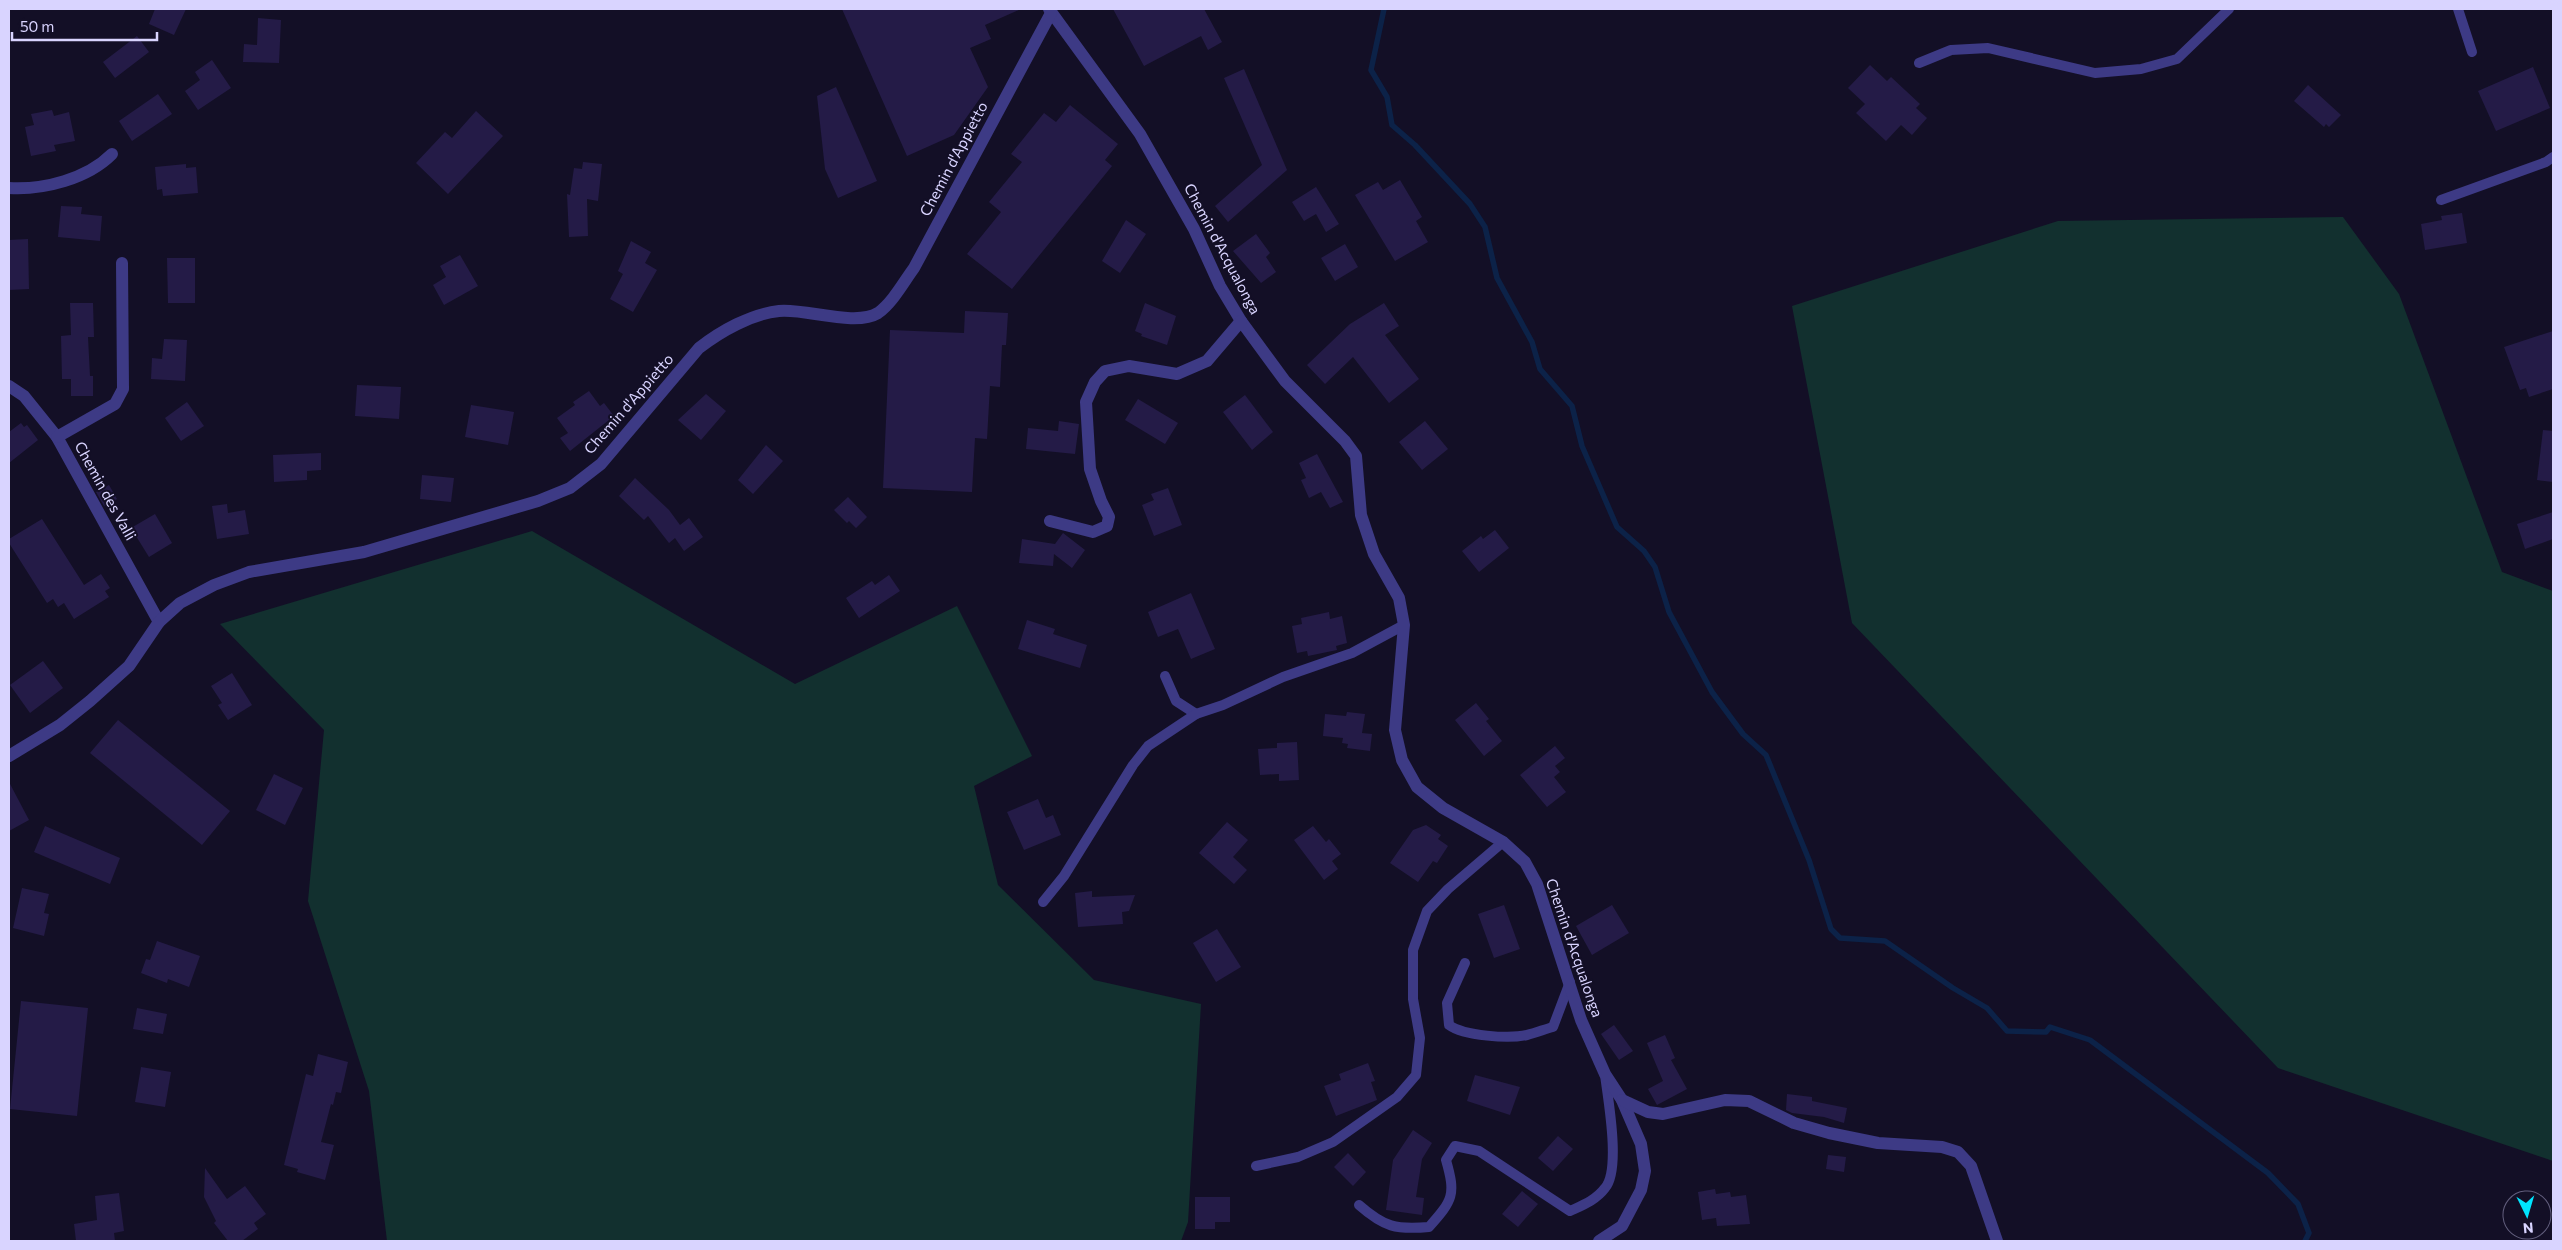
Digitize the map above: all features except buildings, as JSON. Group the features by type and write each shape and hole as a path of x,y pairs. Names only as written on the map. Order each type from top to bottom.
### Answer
{"street":[{"name":"Chemin d'Acqualonga","path":"1050,11 1140,134 1194,229 1220,286 1241,320 1285,381 1345,441 1356,456 1361,515 1374,554 1399,598 1404,624 1395,730 1402,760 1417,787 1443,808 1504,842 1525,862 1537,884 1581,1020 1605,1074 1622,1100 1640,1144 1645,1171 1641,1190 1622,1226 1599,1241"},
{"name":"Chemin d'Appietto","path":"9,756 60,725 90,701 129,666 159,622 180,604 214,585 249,572 364,552 538,501 570,488 601,464 699,348 743,322 779,311 858,317 876,314 894,298 914,268 1050,11"},
{"path":"9,188 51,186 100,166 112,154"},
{"path":"57,437 115,404 124,390 122,263"},
{"path":"1050,521 1093,532 1107,526 1109,517 1101,501 1090,469 1086,402 1095,382 1106,371 1129,366 1177,374 1207,360 1241,320"},
{"name":"Chemin des Valli","path":"9,386 24,396 57,437 159,622"},
{"path":"1622,1100 1648,1112 1663,1114 1724,1100 1749,1101 1794,1123 1829,1133 1878,1143 1942,1147 1958,1152 1971,1166 1997,1241"}],"lane":[{"path":"1919,63 1951,50 1988,48 2095,73 2141,69 2177,59 2229,9"},
{"path":"2458,9 2472,52"},
{"path":"2441,200 2546,162 2553,157"},
{"path":"1043,902 1064,876 1133,765 1148,746 1196,714 1222,705 1282,677 1352,653 1404,624"},
{"path":"1165,676 1176,700 1196,714"},
{"path":"1256,1166 1298,1157 1333,1142 1397,1097 1416,1075 1420,1038 1413,999 1413,950 1428,911 1448,888 1504,842"},
{"path":"1465,963 1447,1003 1449,1025 1456,1030 1494,1036 1526,1036 1553,1026 1570,982"},
{"path":"1358,1205 1376,1220 1404,1229 1429,1226 1448,1207 1453,1185 1446,1160 1455,1146 1479,1151 1570,1211 1591,1202 1607,1187 1614,1148 1605,1074"}],"green space":[{"path":"2343,217 2399,294 2502,572 2553,591 2553,1161 2278,1068 1852,623 1792,306 2058,221"},
{"path":"532,531 795,684 957,606 1032,756 974,786 998,885 1094,980 1201,1004 1188,1222 1181,1241 387,1241 369,1091 308,901 324,730 220,624"}],"waterway":[{"path":"1384,9 1371,70 1387,97 1392,125 1415,145 1470,204 1485,227 1497,278 1532,342 1540,369 1572,406 1582,446 1617,527 1644,551 1655,567 1669,612 1712,692 1743,734 1766,755 1809,860 1831,929 1840,938 1885,941 1953,988 1987,1008 2007,1031 2046,1032 2050,1027 2090,1040 2268,1173 2298,1204 2309,1233 2305,1241"}]}
